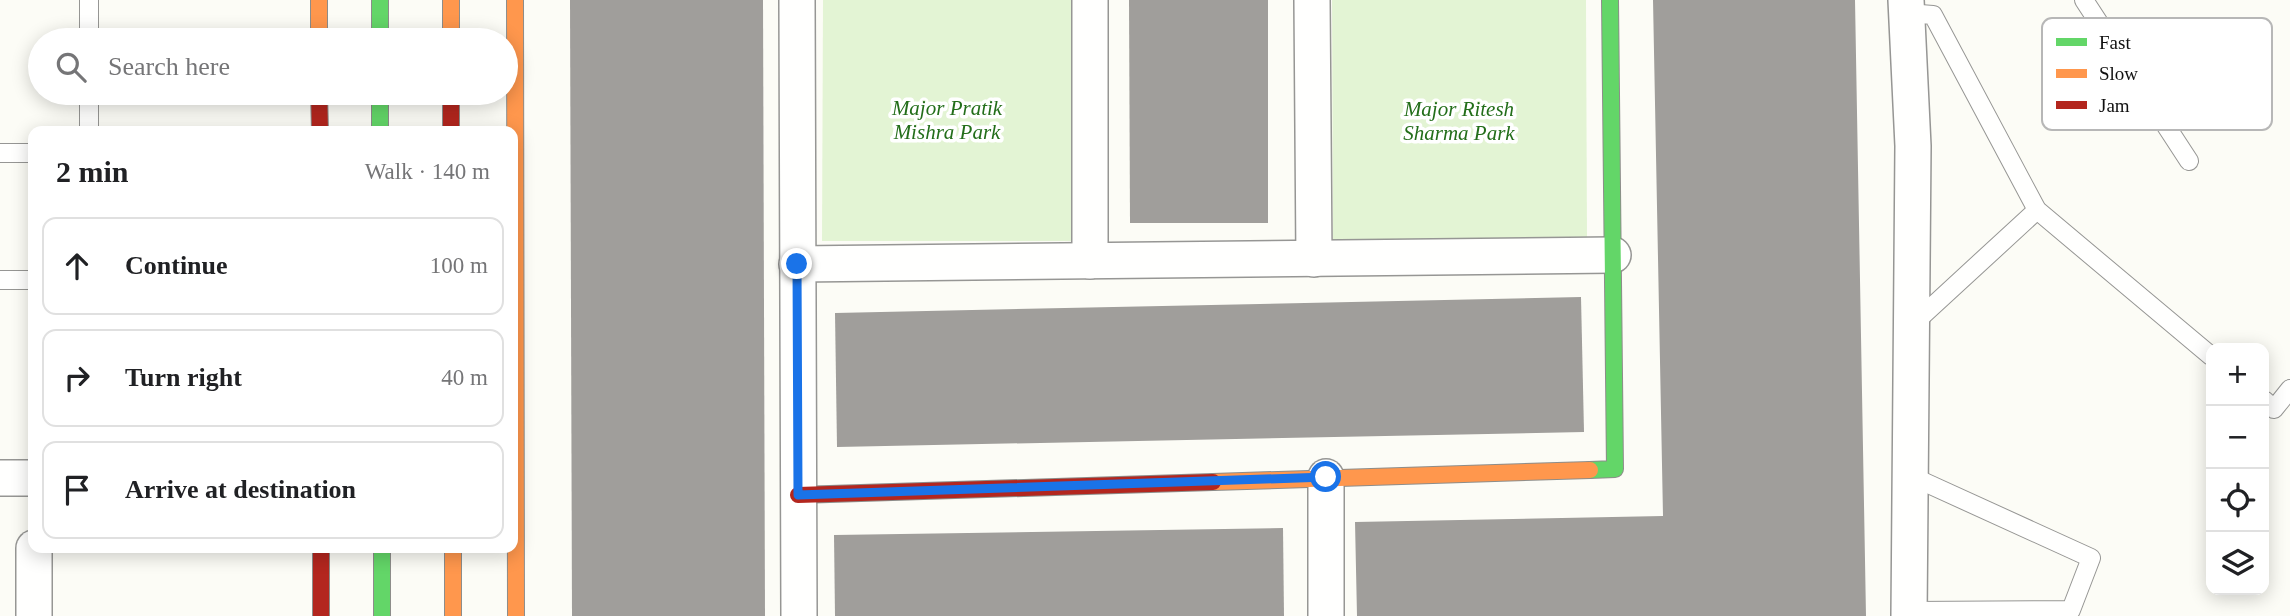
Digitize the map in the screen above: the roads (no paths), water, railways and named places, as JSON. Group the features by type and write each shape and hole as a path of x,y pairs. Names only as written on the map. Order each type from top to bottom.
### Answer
{"main road":[{"path":"319,0 319,28"},
{"path":"380,0 380,28"},
{"path":"451,0 451,28"},
{"path":"515,0 515,28"},
{"path":"798,495 1615,469 1609,0"},
{"path":"320,105 320,126"},
{"path":"380,105 380,126"},
{"path":"451,105 451,126"},
{"path":"515,105 515,126"},
{"path":"321,553 321,616"},
{"path":"382,553 382,616"},
{"path":"453,553 453,616"},
{"path":"516,553 516,616"}],"street":[{"path":"797,0 799,616"},
{"path":"1090,0 1090,261"},
{"path":"1312,0 1314,259"},
{"path":"1907,7 1913,146 1910,614"},
{"path":"797,264 1613,256"},
{"path":"1326,477 1326,616"},
{"path":"0,478 28,478"},
{"path":"34,553 34,616"}],"lane":[{"path":"89,0 89,28"},
{"path":"2084,0 2096,18"},
{"path":"1907,7 1933,15 2036,210 2206,352"},
{"path":"89,105 89,126"},
{"path":"2169,130 2189,161"},
{"path":"0,152 28,153"},
{"path":"1912,326 2036,210"},
{"path":"0,280 28,280"},
{"path":"2269,404 2274,409 2290,389"},
{"path":"1910,476 2091,558 2071,610 1910,614"}],"park label":[{"name":"Major Pratik Mishra Park","path":"947,120"},
{"name":"Major Ritesh Sharma Park","path":"1459,121"}]}
